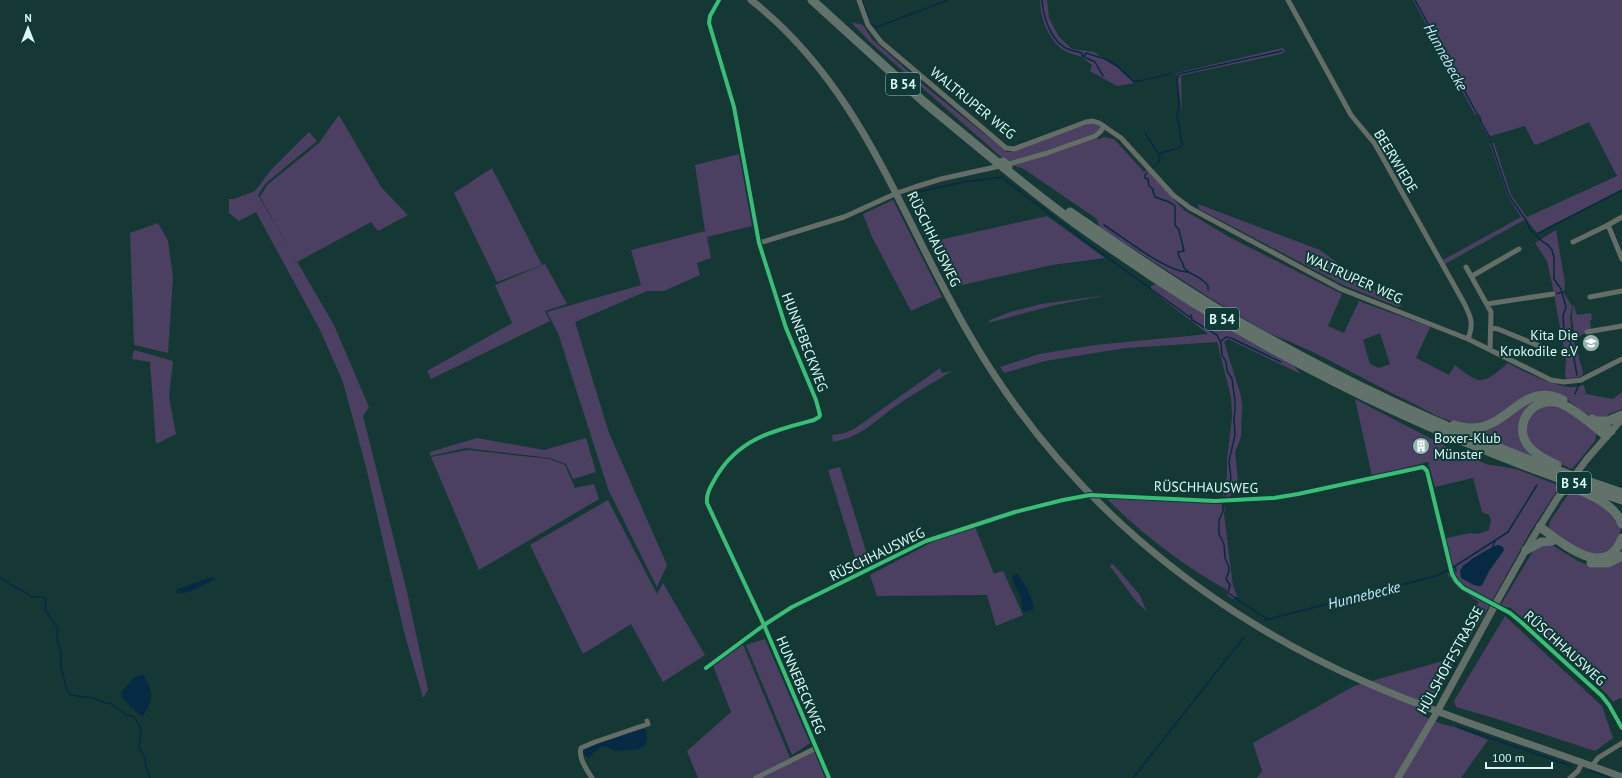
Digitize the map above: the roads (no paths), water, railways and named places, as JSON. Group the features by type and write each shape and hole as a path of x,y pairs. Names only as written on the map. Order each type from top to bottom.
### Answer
{"highway":[{"name":"B 54","path":"812,0 919,98 1101,242 1176,291 1254,338 1311,369 1451,436 1526,466 1622,495"},
{"name":"B 54","path":"818,0 1003,165 1133,256 1217,309 1304,358 1413,412 1519,456 1622,495"},
{"path":"1413,412 1460,427 1480,428 1495,422 1527,399 1536,396 1554,396 1564,400 1592,419 1608,434"},
{"path":"1608,434 1567,407 1554,402 1544,403 1534,407 1528,413 1523,426 1525,440 1536,453 1556,464 1602,482 1622,495"},
{"path":"1592,419 1604,422 1622,415"},
{"path":"1526,466 1542,476 1575,488 1604,503 1616,513 1622,524"},
{"path":"1538,529 1578,553 1590,558 1598,558 1608,555 1617,548 1622,538"},
{"path":"1538,529 1552,541 1590,562 1605,563 1622,556"},
{"path":"1526,550 1538,543 1552,541"}],"main road":[{"name":"RÜSCHHAUSWEG","path":"751,0 793,38 831,83 866,137 896,193 946,294 980,353 1029,424 1090,495 1156,555 1196,587 1250,623 1331,667 1437,712 1622,777"},
{"name":"HÜLSHOFFSTRASSE","path":"1398,778 1437,712 1538,529 1557,499 1586,459 1622,419"}],"street":[{"name":"HUNNEBECKWEG","path":"719,0 710,16 709,24 734,107 759,243 786,328 816,400 820,415 814,420 772,431 747,443 725,465 715,480 707,495 708,507 764,625 829,778"},
{"name":"WALTRUPER WEG","path":"859,0 868,26 881,42 1006,148 1014,149 1090,121 1095,122 1104,126 1121,138 1173,195 1190,208 1341,289 1468,339 1546,378 1564,382 1585,379 1622,358"},
{"name":"BEERWIEDE","path":"1288,0 1351,115 1375,144 1464,303 1472,323 1468,339"},
{"name":"WALTRUPER WEG","path":"896,193 941,179 1009,164 1047,153 1095,136 1104,126"},
{"path":"759,243 844,217 896,193"},
{"path":"1573,242 1622,218"},
{"path":"1608,225 1622,259"},
{"path":"1472,276 1519,249"},
{"path":"1466,267 1491,313 1492,328 1490,350"},
{"path":"1590,296 1622,291"},
{"path":"1487,304 1553,294"},
{"path":"1588,332 1622,326"},
{"path":"1492,328 1498,329 1549,350"},
{"name":"RÜSCHHAUSWEG","path":"706,668 764,625 792,607 926,541 1015,512 1090,495 1215,501 1250,500 1298,494 1423,467 1427,471 1452,574 1459,585 1510,613 1532,631 1602,696 1622,728"},
{"path":"592,778 582,759 580,752 581,748 648,724 647,721"},
{"path":"1592,766 1598,758 1622,743"},
{"path":"756,778 816,748"},
{"path":"1570,778 1578,771 1582,763"}],"water":[{"path":"1499,545 1503,547 1504,550 1489,571 1481,586 1474,585 1461,578 1460,571 1462,567 1472,559"},
{"path":"1015,574 1018,574 1028,591 1034,609 1024,612 1021,599 1012,577"},
{"path":"208,578 215,578 214,580 189,592 176,592 176,590"},
{"path":"143,675 151,691 151,700 143,716 122,698 121,692 134,678"},
{"path":"642,728 646,730 647,740 644,746 638,749 615,751 605,746 599,748 589,757 585,756 583,751 586,747"}],"waterway":[{"path":"862,0 869,19"},
{"path":"871,24 877,27 948,0"},
{"path":"1042,0 1048,26 1059,43 1064,47 1082,53 1082,56 1095,62 1103,76"},
{"name":"Hunnebecke","path":"1415,0 1477,114"},
{"path":"1158,154 1181,147 1182,144 1177,114 1179,107 1177,80 1179,74 1282,51"},
{"path":"1084,56 1086,53 1105,59 1117,66 1134,82 1170,74"},
{"name":"Hunnebecke","path":"1480,120 1490,138"},
{"path":"1145,133 1160,156 1159,162 1153,168"},
{"name":"Hunnebecke","path":"1491,142 1509,196 1526,220 1530,230 1552,250 1554,258 1554,279 1561,289 1566,307 1563,316 1564,330 1569,337 1577,375"},
{"path":"1147,173 1145,178 1148,179 1149,186 1153,189 1155,197 1175,206 1175,225 1179,230 1184,251 1178,252 1178,254 1184,268 1206,283 1208,290"},
{"path":"913,193 964,182 1001,177 1089,244 1191,318"},
{"path":"1537,234 1622,190"},
{"path":"1104,225 1156,260 1167,266 1187,272"},
{"path":"1191,315 1192,320 1217,335 1221,343 1222,355 1226,362 1227,371 1232,379 1235,401 1235,435 1229,461 1231,478 1225,495"},
{"path":"1220,342 1226,337 1231,338 1281,362"},
{"name":"Hunnebecke","path":"1575,394 1579,384"},
{"name":"Hunnebecke","path":"1452,568 1508,532 1537,485"},
{"path":"1223,505 1223,511 1219,520 1219,534 1224,544 1225,558 1229,567 1226,579 1230,585 1228,593 1267,619"},
{"name":"Hunnebecke","path":"1492,549 1495,541"},
{"name":"Hunnebecke","path":"1455,566 1456,571"},
{"name":"Hunnebecke","path":"1265,620 1436,576 1449,570"},
{"path":"0,577 31,597 44,597 46,599 45,610 58,628 57,638 61,653 61,667 67,691 71,695 94,698 105,703 110,703 126,715 133,716 141,728 139,748 145,758 146,768 150,778"},
{"name":"Hunnebecke","path":"1133,778 1244,637"},
{"path":"1456,726 1571,766"},
{"path":"1590,770 1609,778"}],"place":[{"name":"Kita Die Krokodile e.V","path":"1591,343"},
{"name":"Boxer-Klub Münster","path":"1421,446"}]}
